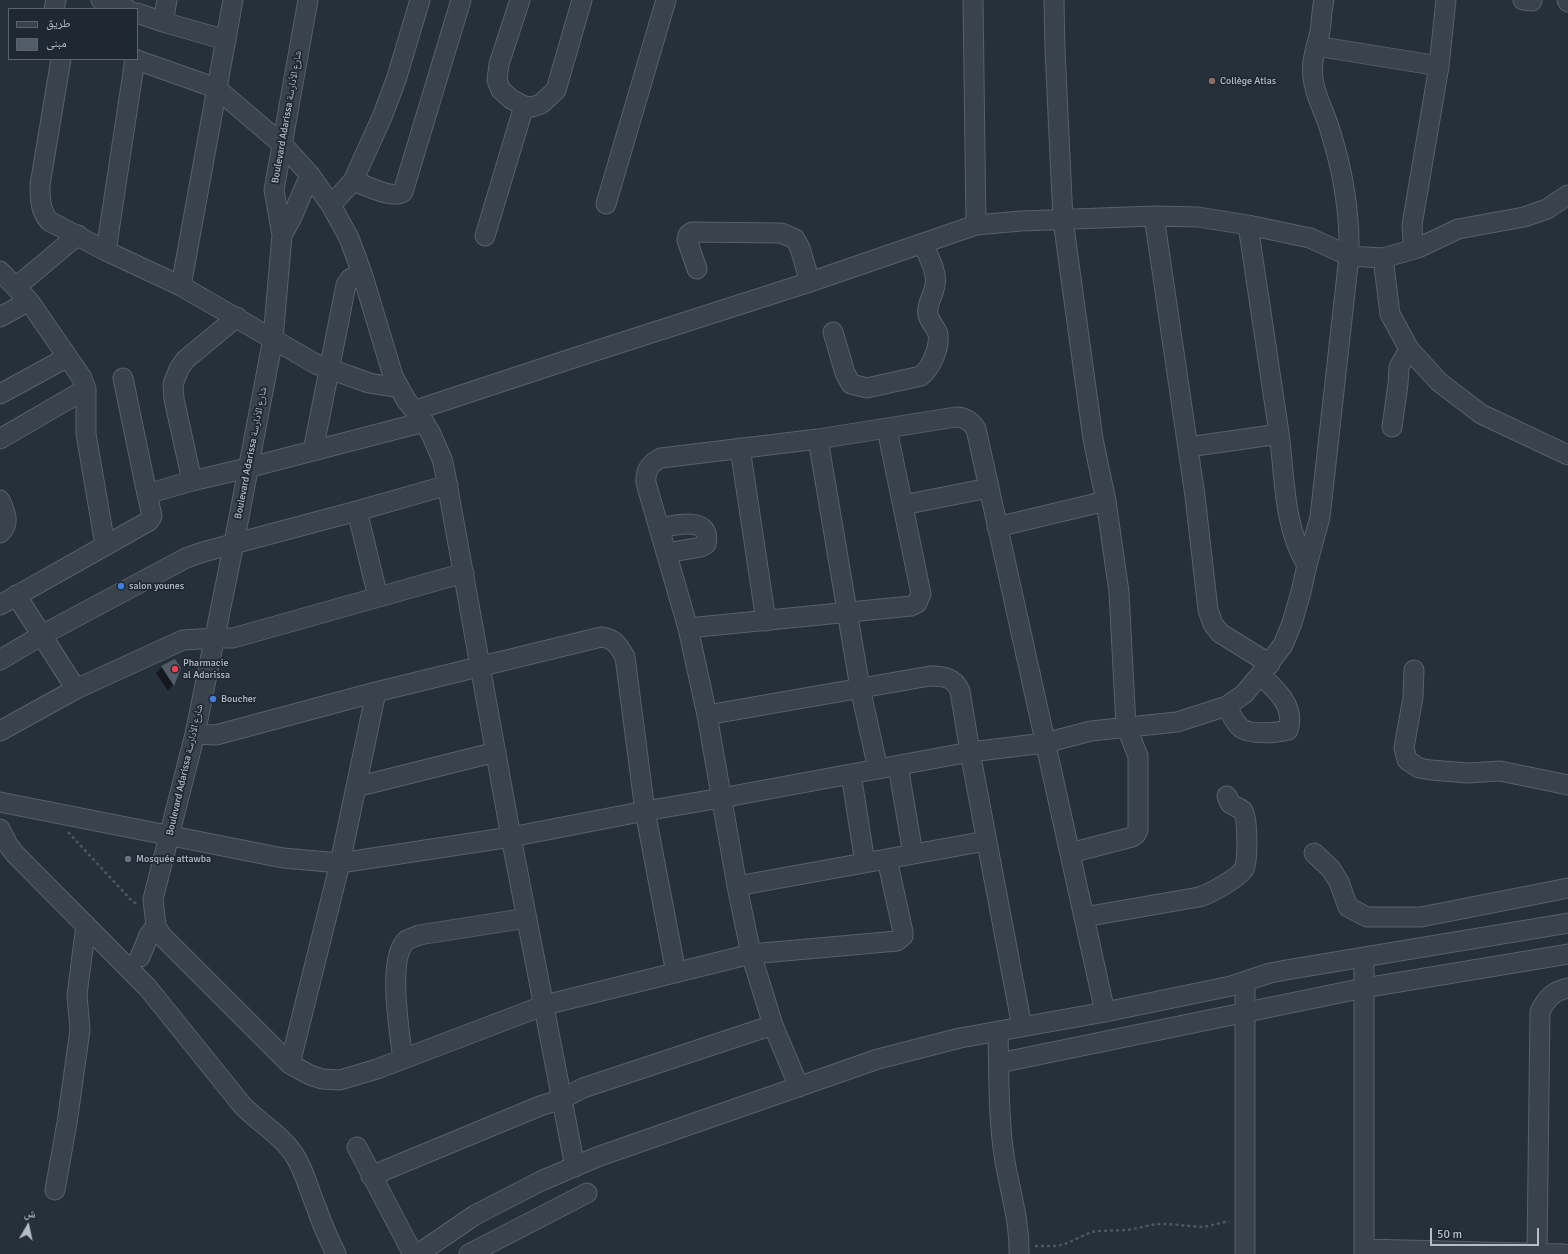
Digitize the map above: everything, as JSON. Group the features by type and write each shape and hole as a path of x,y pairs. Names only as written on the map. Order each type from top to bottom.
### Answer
{"street":[{"path":"101,0 124,8"},
{"path":"163,22 167,0"},
{"path":"181,286 233,0"},
{"name":"Boulevard Adarissa شارع الأدارسة","path":"155,920 153,899 195,734 273,340 282,235 274,190 308,0"},
{"path":"331,205 353,181 396,80 420,0"},
{"path":"353,181 387,194 399,195 403,192 461,0"},
{"path":"520,0 499,64 497,80 501,90 511,99 524,106 532,107 541,104 556,90 582,0"},
{"path":"606,204 666,0"},
{"path":"973,0 976,225"},
{"path":"1054,0 1063,220 1093,439 1106,500 1119,592 1126,726 1138,756 1138,830 1132,837 1070,853"},
{"path":"0,802 170,834 283,858 340,863 511,837 970,752 1045,743 1091,731 1126,726 1177,722 1227,706 1244,694 1265,670 1283,645 1292,623 1320,518 1350,256 1350,229 1339,160 1330,128 1319,102 1313,79 1312,62 1319,36 1324,0"},
{"path":"1418,248 1413,242 1412,225 1439,66 1446,0"},
{"path":"138,13 226,40"},
{"path":"1316,46 1439,66"},
{"path":"61,60 40,185 40,197 44,216 49,221 106,251 181,286 316,364 369,383 399,388"},
{"path":"106,251 134,60"},
{"path":"137,60 216,88 283,145 310,175 331,205 349,238 362,273 388,363 399,388 420,416 442,459 448,485 511,837 574,1167"},
{"path":"485,236 524,106"},
{"name":"Boulevard Adarissa شارع الأدارسة","path":"282,235 310,175"},
{"path":"147,494 192,481 313,452 420,416 592,352 810,282 976,225 1021,221 1154,216 1198,217 1248,225 1310,238 1350,256 1383,258 1418,248 1458,229 1524,217 1547,209 1568,195"},
{"path":"1154,216 1188,447 1208,610 1213,624 1220,633 1265,670 1275,688 1285,701 1290,723 1288,730 1253,733 1242,729 1236,723 1227,706"},
{"path":"1248,225 1279,434 1287,506 1299,553 1307,565"},
{"path":"697,269 687,240 688,235 692,232 780,233 795,239 800,248 810,282"},
{"path":"16,287 78,236"},
{"path":"833,332 845,373 851,384 867,388 920,376 927,370 936,350 938,335 928,314 930,300 936,284 935,274 923,244"},
{"path":"1383,258 1390,314 1409,349 1439,382 1480,414 1568,455"},
{"path":"0,271 29,301 66,358 82,378 86,389 86,434 105,545"},
{"path":"313,452 346,285 350,279 362,273"},
{"path":"0,317 29,301"},
{"path":"192,481 174,399 173,384 179,369 185,360 237,317"},
{"path":"1392,427 1399,367 1409,349"},
{"path":"0,394 66,358"},
{"path":"0,605 149,521 152,516 122,378"},
{"path":"0,439 86,389"},
{"path":"799,1087 773,1025 752,954 737,886 707,715 688,628 646,483 647,470 650,464 661,458 818,439 956,417 966,418 974,425 1105,1012"},
{"path":"688,628 847,613 917,604 921,594 887,428"},
{"path":"1188,447 1279,434"},
{"path":"818,439 860,688 878,769"},
{"path":"740,448 766,621"},
{"path":"0,660 42,635 186,558 234,543 357,511 448,485"},
{"path":"903,505 989,488"},
{"path":"0,500 7,519 5,527 0,533"},
{"path":"997,527 1106,500"},
{"path":"357,511 378,597"},
{"path":"659,528 694,524 700,526 705,532 707,539 706,544 701,547 666,553"},
{"path":"0,731 76,689 184,640 233,638 464,573"},
{"path":"16,595 76,689"},
{"path":"195,734 216,735 480,665 601,637 608,637 620,648 625,657 645,811 676,973"},
{"path":"1414,670 1413,697 1404,748 1407,760 1419,768 1431,770 1468,773 1500,771 1568,785"},
{"path":"707,715 930,676 947,678 958,684 986,841 1022,1027"},
{"path":"290,1064 340,863 376,692"},
{"path":"356,787 496,752"},
{"path":"898,766 913,854"},
{"path":"851,774 865,863"},
{"path":"1084,917 1210,894 1238,874 1244,868 1246,859 1246,817 1243,810 1230,803 1227,796"},
{"path":"0,829 8,845 15,854 148,988 242,1105 259,1122 278,1136 294,1153 336,1254"},
{"path":"737,886 986,841"},
{"path":"1314,853 1332,869 1339,882 1348,907 1367,917 1421,917 1568,888"},
{"path":"155,920 161,935 290,1064 322,1080 340,1080 403,1059 544,1005 752,954 897,941 903,936 903,932 887,859"},
{"path":"403,1059 396,1008 396,969 400,951 407,941 419,935 527,918"},
{"path":"140,956 155,920"},
{"path":"418,1254 469,1219 507,1197 597,1157 838,1072 905,1052 960,1038 1105,1012 1245,982 1270,973 1364,956 1568,923"},
{"path":"55,1190 67,1123 80,1030 78,995 86,924"},
{"path":"999,1063 1364,988 1568,954"},
{"path":"1364,956 1364,1251 1537,1252 1564,1254"},
{"path":"1245,982 1245,1254"},
{"path":"1537,1252 1540,1012 1549,997 1558,990 1568,988"},
{"path":"372,1176 540,1106 562,1099 583,1088 773,1025"},
{"path":"998,1031 1004,1154 1016,1210 1019,1248"},
{"path":"357,1147 413,1254"},
{"path":"469,1254 588,1193"}],"path":[{"path":"63,814 68,834 132,901 155,920"},
{"path":"1019,1248 1058,1246 1095,1232 1107,1230 1128,1230 1156,1224 1204,1227 1226,1223 1246,1213"}],"building":[{"path":"175,659 181,668 174,686 161,666"}],"place":[{"name":"Collège Atlas","path":"1212,81"},
{"name":"salon younes","path":"121,586"},
{"name":"Pharmacie al Adarissa","path":"175,669"},
{"name":"Boucher","path":"213,699"},
{"name":"Mosquée attawba","path":"128,859"}]}
